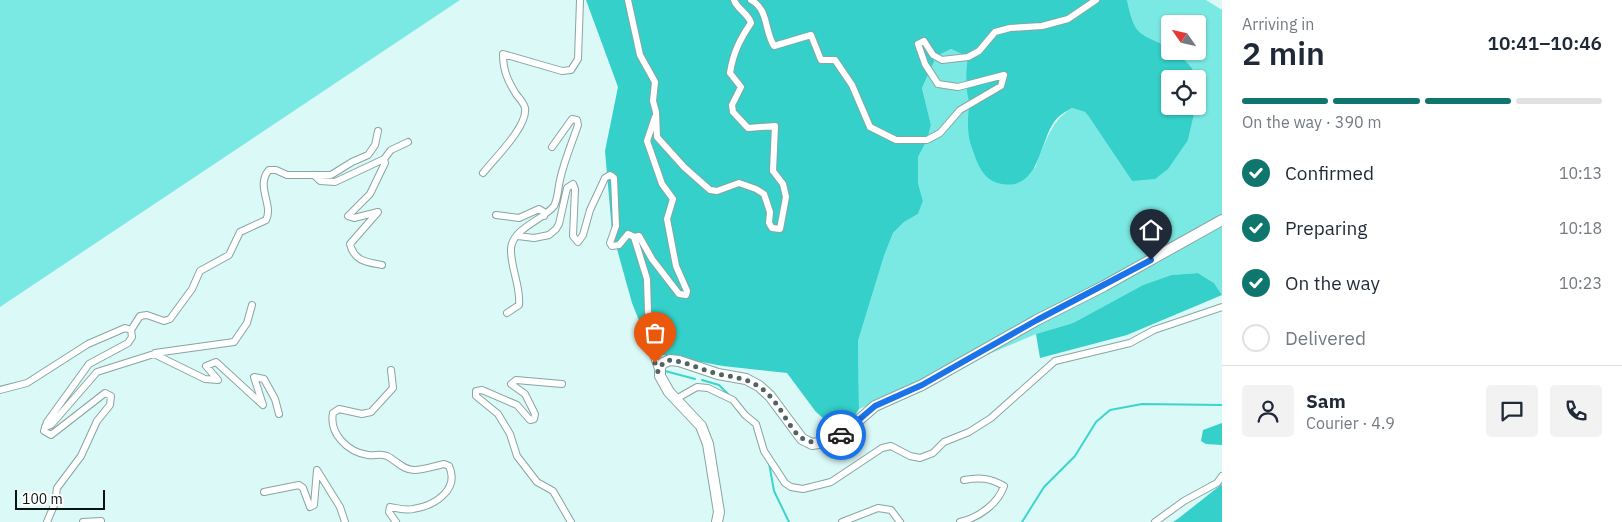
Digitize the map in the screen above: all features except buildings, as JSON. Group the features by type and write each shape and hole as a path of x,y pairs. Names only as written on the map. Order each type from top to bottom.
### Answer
{"main road":[{"path":"717,519 708,444 701,426 664,385 658,372 663,363 670,360 718,374 746,379 759,386 770,396 802,439 812,444 825,442 844,434 875,406 922,385 1037,320 1104,286 1222,220"}],"street":[{"path":"483,173 521,126 524,116 525,107 508,81 503,68 503,54 562,71 571,70 578,59 580,0"},
{"path":"628,0 640,55 655,82 653,102 656,112 657,137 684,167 710,190 717,190 739,183 764,194 770,212 769,223 772,228 780,229 786,197 783,184 774,171 775,126 748,128 733,112 732,105 741,87 730,72 739,41 750,23 749,17 736,5 734,0"},
{"path":"751,0 765,14 768,36 774,46 811,35 821,60 835,60 845,72 870,127 896,140 927,140 940,133 960,110 1002,86 1004,75 958,87 938,84 925,64 918,44 924,41 933,55 942,60 968,57 979,51 995,32 1010,28 1042,26 1068,19 1096,0"},
{"path":"518,236 534,238 549,235 556,229 559,224 567,188 573,184 575,190 573,236 578,242 583,235 590,210 606,178 610,175 614,178 616,226 610,243 612,246 619,245 628,234 634,237 639,236 652,259 679,294 686,295 687,291 676,266 667,219 673,199 662,184 646,140 656,112"},
{"path":"507,313 519,304 520,296 515,282 511,246 521,230 544,216 555,204 564,164 578,125 578,120 572,119 552,148"},
{"path":"44,427 88,364 128,343 132,337 131,330 140,316 147,315 164,321 170,319 192,289 200,271 228,255 240,232 266,220 268,214 263,186 269,170 276,170 287,175 331,175 368,155 375,145 378,131"},
{"path":"313,175 320,180 336,182 384,159 391,150 408,142"},
{"path":"382,265 360,260 352,252 350,244 378,212 354,218 348,216 370,194 385,163 384,159"},
{"path":"496,215 519,218 539,209 544,212 544,216"},
{"path":"634,237 647,279 648,312 656,331 653,354 658,372"},
{"path":"44,427 52,425 97,372 154,354 234,342 247,323 252,305"},
{"path":"676,398 697,387 708,388 733,400 745,415 756,424 764,450 785,483 803,489 831,482 882,448 891,446 910,456 920,458 932,453 944,442 969,432 991,418 1056,361 1130,343 1154,330 1222,307"},
{"path":"0,390 26,383 88,344 125,328 131,330"},
{"path":"154,354 205,379 218,380 206,366 216,362 262,405 254,377 264,379 276,399 279,414"},
{"path":"391,370 393,388 371,412 362,414 339,409 333,412 331,421 338,438 364,454 386,456 405,469 414,470 444,464 449,466 452,472 449,488 440,500 412,510 390,507 389,512 396,522"},
{"path":"562,384 516,380 510,384 525,394 535,414 534,418 530,420 517,405 482,390 476,391 476,396 498,414 510,434 517,456 537,482 553,491 571,522"},
{"path":"44,427 47,434 54,433 105,393 111,396 110,405 96,421 81,456 57,488 55,503 47,522"},
{"path":"264,492 300,485 310,507 314,505 317,470 340,507 345,522"},
{"path":"1155,522 1184,501 1217,483 1222,476"},
{"path":"960,522 974,519 1001,494 1004,486 994,480 979,477 964,480"},
{"path":"842,522 878,508 891,510 900,522"},
{"path":"83,522 101,521"}],"shaded area":[{"path":"0,0 460,0 0,307"},
{"path":"586,0 1127,0 1136,27 1144,36 1161,44 1161,60 1185,60 1193,70 1161,70 1161,115 1194,115 1188,140 1168,169 1155,179 1132,181 1085,112 1072,108 1054,122 1031,173 1024,180 1014,184 1002,184 990,180 982,171 970,143 968,114 970,103 966,80 968,57 951,49 939,55 933,55 934,62 922,88 931,125 927,140 918,157 918,183 923,201 918,214 904,222 893,233 884,256 858,341 859,409 843,435 816,412 787,373 723,366 652,353 632,303 612,231 605,151 618,87"},
{"path":"1127,0 1206,0 1222,10 1222,295 1214,283 1198,273 1171,275 1143,285 1073,323 1036,334 859,409 858,341 884,256 893,233 904,222 918,214 923,201 918,183 918,157 927,140 931,125 922,88 934,62 933,55 939,55 951,49 968,57 1035,168 1053,127 1064,113 1072,108 1085,112 1132,181 1188,140 1194,115 1206,115 1206,70 1194,70 1185,60 1206,60 1206,15 1161,15 1161,44 1144,36 1140,32 1130,12"},
{"path":"1198,273 1214,283 1222,295 1127,335 1040,358 1036,334 1073,323 1143,285 1171,275"},
{"path":"1222,423 1222,445 1206,444 1201,441 1203,430"},
{"path":"1222,484 1222,522 1173,522 1179,518"}],"waterway":[{"path":"665,371 695,379"},
{"path":"702,380 719,385 728,394"},
{"path":"1022,522 1044,487 1075,456 1096,422 1110,410 1142,404 1222,405"},
{"path":"769,463 774,491 789,522"}],"way so far":[{"path":"655,363 658,372 663,363 670,360 679,361 718,374 746,379 759,386 770,396 802,439 812,444 825,442 841,435"}],"route":[{"path":"841,435 875,406 922,385 1037,320 1151,260"}]}
